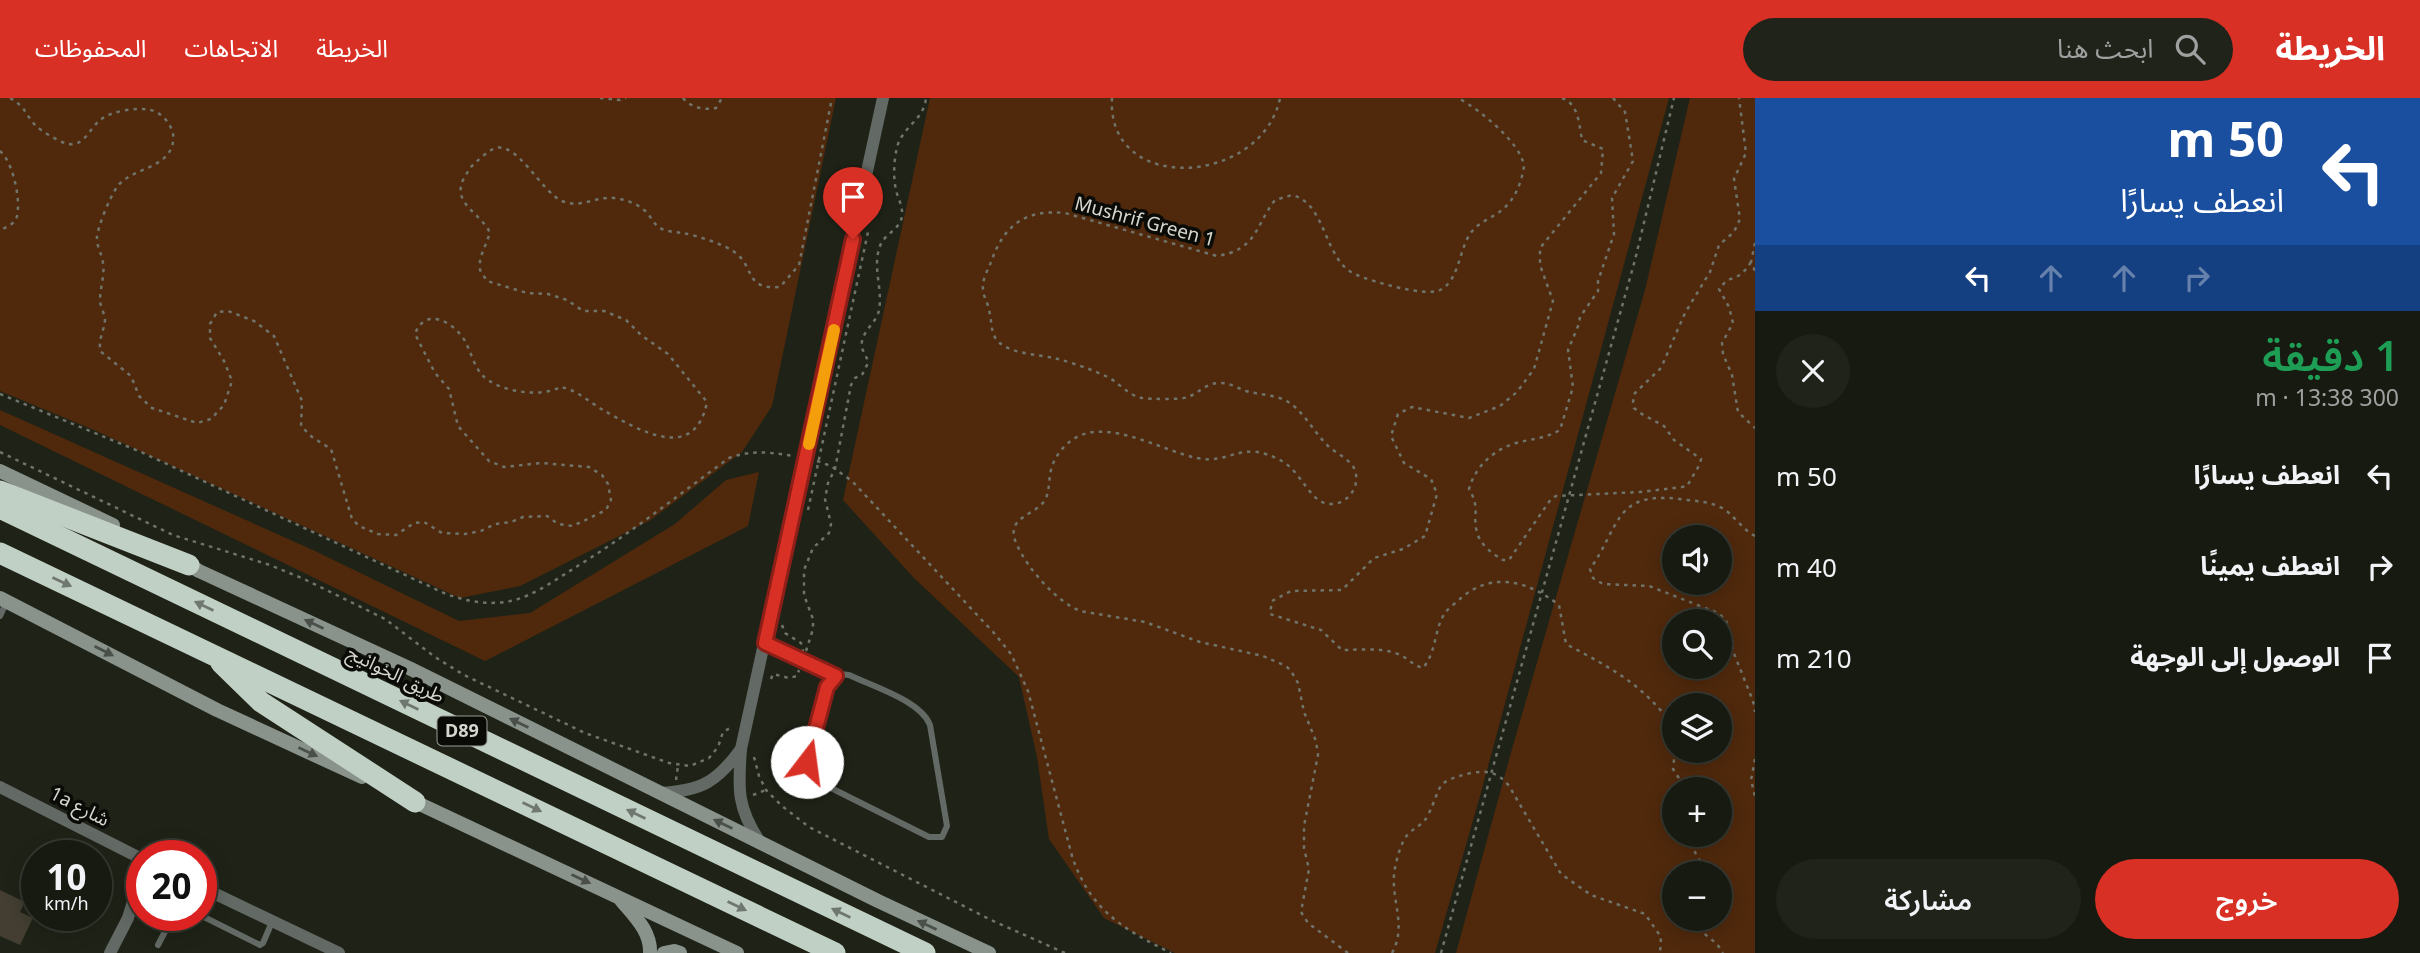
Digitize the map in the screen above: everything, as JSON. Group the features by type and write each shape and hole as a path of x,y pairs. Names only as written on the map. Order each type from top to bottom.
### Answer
{"highway":[{"path":"0,491 189,565"},
{"name":"طريق الخوانيج","path":"0,508 925,953"},
{"name":"D89","path":"0,553 835,953"},
{"path":"213,653 235,679 261,702 415,802"}],"street":[{"path":"760,842 745,819 739,800 748,748 745,729 813,460 883,98"},
{"path":"0,471 989,953"},
{"path":"3,599 217,710 737,953"},
{"path":"658,793 685,791 711,782 748,748"},
{"name":"1a شارع","path":"0,788 126,851"},
{"path":"217,895 336,952"},
{"path":"618,897 643,926 649,938 650,953"},
{"path":"110,953 126,922"},
{"path":"664,953 680,953"}],"lane":[{"path":"0,616 3,599"},
{"path":"765,643 836,676 849,675 915,706 924,714 930,725 947,826 942,837 929,837 817,781 809,773 807,762 827,687 836,676"},
{"path":"217,924 260,945 272,922"},
{"path":"158,946 166,931"}],"path":[{"path":"10,98 28,112 36,126 64,144 80,143 89,136 99,121 113,112 151,110 170,124 174,141 168,152 152,167 135,173 118,186 102,222 97,239 104,264 99,303 105,319 99,338 100,351 131,376 139,396 152,408 197,423 211,419 224,405 232,381 225,361 210,338 210,324 217,312 228,311 254,321 275,336 302,401 301,426 331,449 352,519 359,526 378,534 396,535 415,523 424,522 442,533 466,534 523,517 547,516 558,524 573,526 606,510 611,500 608,484 602,475 589,467 541,463 504,467 489,461 479,452 458,426 449,389 435,373 415,334 419,324 426,319 435,318 449,325 463,338 484,377 513,391 537,393 552,392 560,387 569,388 605,411 665,439 680,439 691,432 704,417 707,402 686,375 668,354 640,335 626,320 604,311 583,311 567,300 548,294 527,293 488,281 480,270 490,233 487,226 470,211 461,196 462,183 471,166 493,149 502,147 513,151 551,194 562,202 577,205 612,198 629,201 645,210 652,221 663,230 685,233 734,251 755,282 765,288 780,287 799,265 832,98"},
{"path":"600,98 626,98"},
{"path":"683,98 704,110 716,108 722,98"},
{"path":"769,682 773,674 789,678 797,676 813,629 813,619 804,596 804,570 813,548 829,533 831,524 825,499 828,483 835,469 850,385 855,378 862,376 868,363 862,348 863,340 880,309 878,251 884,239 901,222 902,211 895,182 897,148 907,128 921,116 926,98"},
{"path":"1112,98 1115,127 1132,151 1150,161 1192,169 1212,165 1254,143 1272,121 1280,98"},
{"name":"Mushrif Green 1","path":"1348,953 1308,923 1301,912 1309,869 1304,848 1304,826 1318,755 1298,683 1291,671 1275,660 1251,652 1215,646 1145,622 1071,607 1043,582 1030,566 1016,543 1014,531 1019,519 1044,501 1049,489 1051,468 1058,455 1076,438 1091,432 1116,433 1201,459 1218,458 1243,450 1260,452 1291,467 1303,479 1315,499 1330,504 1338,503 1351,495 1356,481 1353,466 1327,444 1297,409 1280,398 1218,383 1184,399 1147,398 1130,393 1103,374 1072,363 1010,349 992,333 983,282 998,243 1005,233 1013,225 1032,215 1065,214 1217,256 1231,253 1246,244 1261,227 1275,200 1292,195 1308,204 1340,262 1351,272 1421,291 1441,290 1450,281 1474,229 1503,210 1512,200 1524,166 1517,148 1483,115 1458,98"},
{"path":"1562,98 1575,107 1582,141 1603,149 1601,173 1541,248 1540,265 1553,302 1534,369 1517,392 1500,406 1469,418 1412,407 1398,414 1391,436 1404,463 1432,479 1437,494 1425,536 1403,549 1374,558 1342,590 1290,591 1272,601 1270,614 1321,630 1342,650 1380,650 1401,655 1413,666 1423,668 1430,659 1444,613 1474,587 1508,580 1542,592 1559,605 1566,644 1618,671 1662,710"},
{"path":"1613,98 1625,112 1633,161 1612,198 1614,234 1598,281 1598,291 1580,317 1568,350 1573,387 1560,430 1553,435 1512,444 1482,463 1473,475 1469,489 1476,502 1477,533 1483,544 1503,561 1509,560 1551,499 1556,496 1687,486 1700,464 1701,459 1674,440 1664,426 1634,408 1633,402 1635,393 1661,368 1685,313 1710,272 1719,245 1734,232 1740,219 1734,179 1746,153 1739,98"},
{"path":"1441,953 1635,260 1674,98"},
{"path":"0,151 6,156 15,180 17,218 10,226 0,230"},
{"path":"807,514 813,460 870,221"},
{"path":"1755,243 1751,262 1745,272 1727,280 1720,289 1733,323 1722,343 1723,354 1732,375 1738,412 1755,428"},
{"path":"1751,262 1755,271"},
{"path":"0,394 141,452 446,594 473,602 515,600 540,589 630,533 729,458 739,454 763,452 813,460 835,469 852,481 1011,654 1028,691 1072,856 1083,883 1098,906 1119,925 1171,953"},
{"path":"0,452 173,535 270,565 304,579 385,619 428,653 464,675 569,726 623,747 669,763 690,766 709,758 718,747 723,732 733,727 745,729"},
{"path":"1755,536 1725,509 1711,503 1656,496 1636,502 1616,520 1590,569 1593,578 1603,584 1649,586 1718,613 1726,620 1733,651 1755,712"},
{"path":"781,620 785,633 802,643 803,661"},
{"path":"748,748 766,790 809,827 990,920 1066,953"},
{"path":"1755,759 1751,780 1755,796"},
{"path":"1392,953 1396,945 1399,921 1394,875 1404,839 1424,821 1445,781 1480,771 1492,772 1509,786 1560,874 1591,895 1645,914 1661,937 1660,953"},
{"path":"1701,931 1717,944 1723,953"}],"shaded area":[{"path":"0,98 836,98 772,406 742,452 649,521 520,586 460,598 94,430 0,391"},
{"path":"930,98 1669,98 1435,953 1175,953 1104,918 1049,839 1037,757 1019,677 914,578 843,500"},
{"path":"1690,98 1755,98 1755,953 1456,953 1645,290"},
{"path":"0,410 315,551 459,621 530,613 675,524 726,480 759,472 748,526 485,661 0,425"}],"building":[{"path":"0,890 21,900 21,931 27,931 20,945 0,936"}],"slow traffic":[{"path":"809,444 834,330"}],"route":[{"path":"807,762 827,687 836,676 765,643 853,239"}]}
